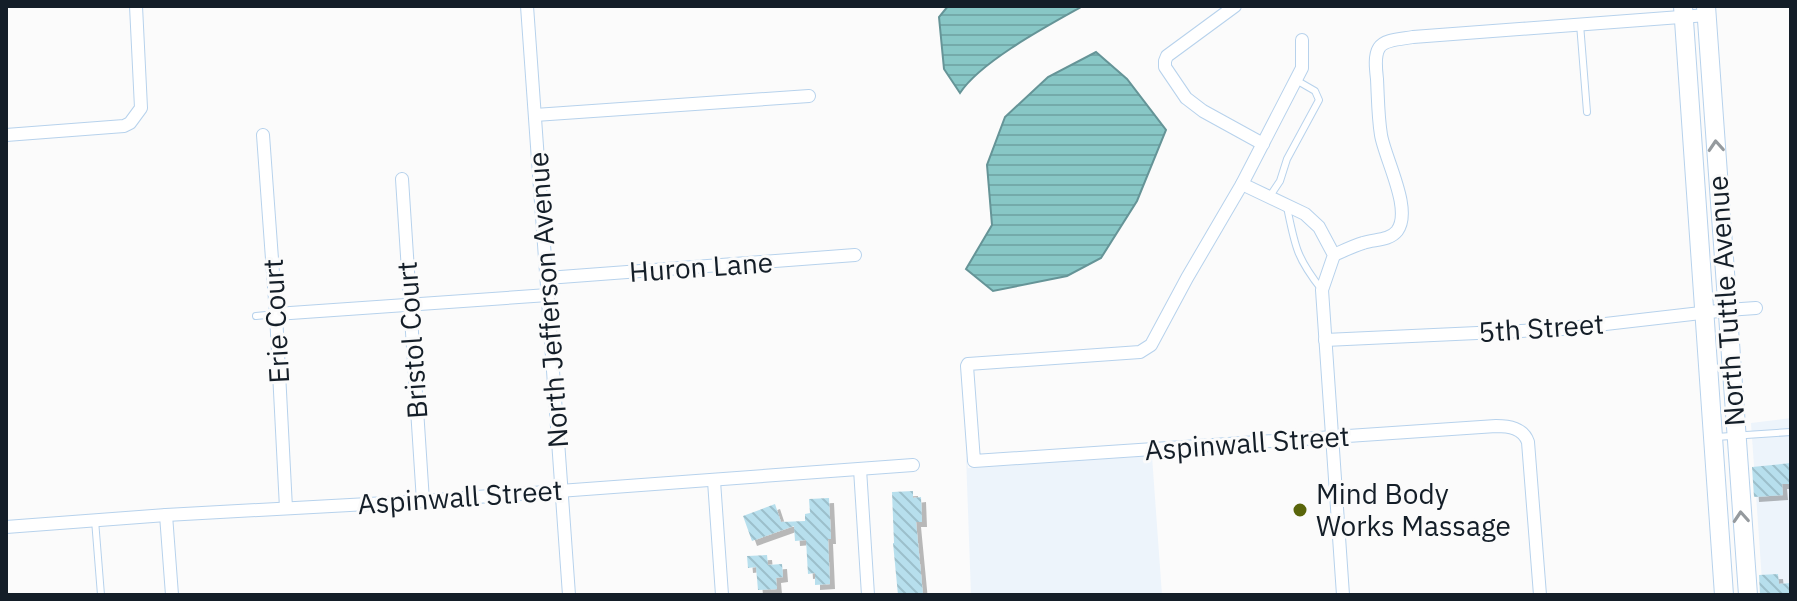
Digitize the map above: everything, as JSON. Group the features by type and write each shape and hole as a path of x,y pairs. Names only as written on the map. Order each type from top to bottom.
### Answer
{"main road":[{"name":"North Tuttle Avenue","path":"1707,10 1748,595"},
{"name":"North Tuttle Avenue","path":"1684,11 1724,595"}],"street":[{"path":"6,135 124,126 133,120 141,108 136,6"},
{"name":"North Jefferson Avenue","path":"527,6 569,595"},
{"path":"1235,6 1167,56 1165,67 1186,98 1203,111 1263,144"},
{"path":"1334,255 1361,243 1388,238 1402,222 1402,204 1380,131 1376,66 1380,46 1413,37 1707,10"},
{"path":"1302,40 1302,68 1242,184 1305,214 1319,227 1334,255 1322,290 1343,595"},
{"path":"535,115 809,96"},
{"name":"Erie Court","path":"263,135 286,508"},
{"name":"Bristol Court","path":"402,179 423,501"},
{"name":"Aspinwall Street","path":"1242,184 1146,349 1140,352 967,365 974,461 1510,427 1519,431 1528,442 1540,595"},
{"name":"Huron Lane","path":"547,278 855,255"},
{"path":"276,314 548,295"},
{"name":"5th Street","path":"1325,340 1562,329 1756,308"},
{"name":"Aspinwall Street","path":"6,527 423,501 913,465"},
{"path":"860,469 868,595"},
{"path":"714,481 722,595"},
{"path":"166,515 172,595"}],"lane":[{"path":"1580,24 1587,112"},
{"path":"1270,197 1319,100 1315,91 1296,80"},
{"path":"1286,203 1294,246 1304,267 1322,290"},
{"path":"256,316 276,314"},
{"path":"1712,437 1791,432"},
{"path":"95,520 101,595"}],"shaded area":[{"path":"1791,418 1791,595 1763,595 1751,423"},
{"path":"966,455 968,468 1152,456 1162,595 971,595"}],"water":[{"path":"948,6 1083,6 999,56 960,93 944,69 939,17"},
{"path":"1096,52 1127,79 1166,130 1137,201 1101,258 1067,276 993,291 966,269 992,225 987,165 1005,117 1048,77"}],"building":[{"path":"1791,463 1791,484 1782,484 1783,495 1754,497 1752,467"},
{"path":"913,491 913,498 921,497 922,522 916,522 923,595 898,595 892,492"},
{"path":"829,498 830,584 815,585 815,573 808,574 806,540 795,541 794,526 752,541 743,516 775,504 781,522 805,521 805,514 810,513 809,499"},
{"path":"767,555 768,565 782,564 783,577 776,578 777,589 758,590 756,567 748,568 747,556"},
{"path":"1778,574 1779,584 1791,583 1791,595 1760,595 1759,575"}],"place":[{"name":"Mind Body Works Massage","path":"1300,510"}]}
